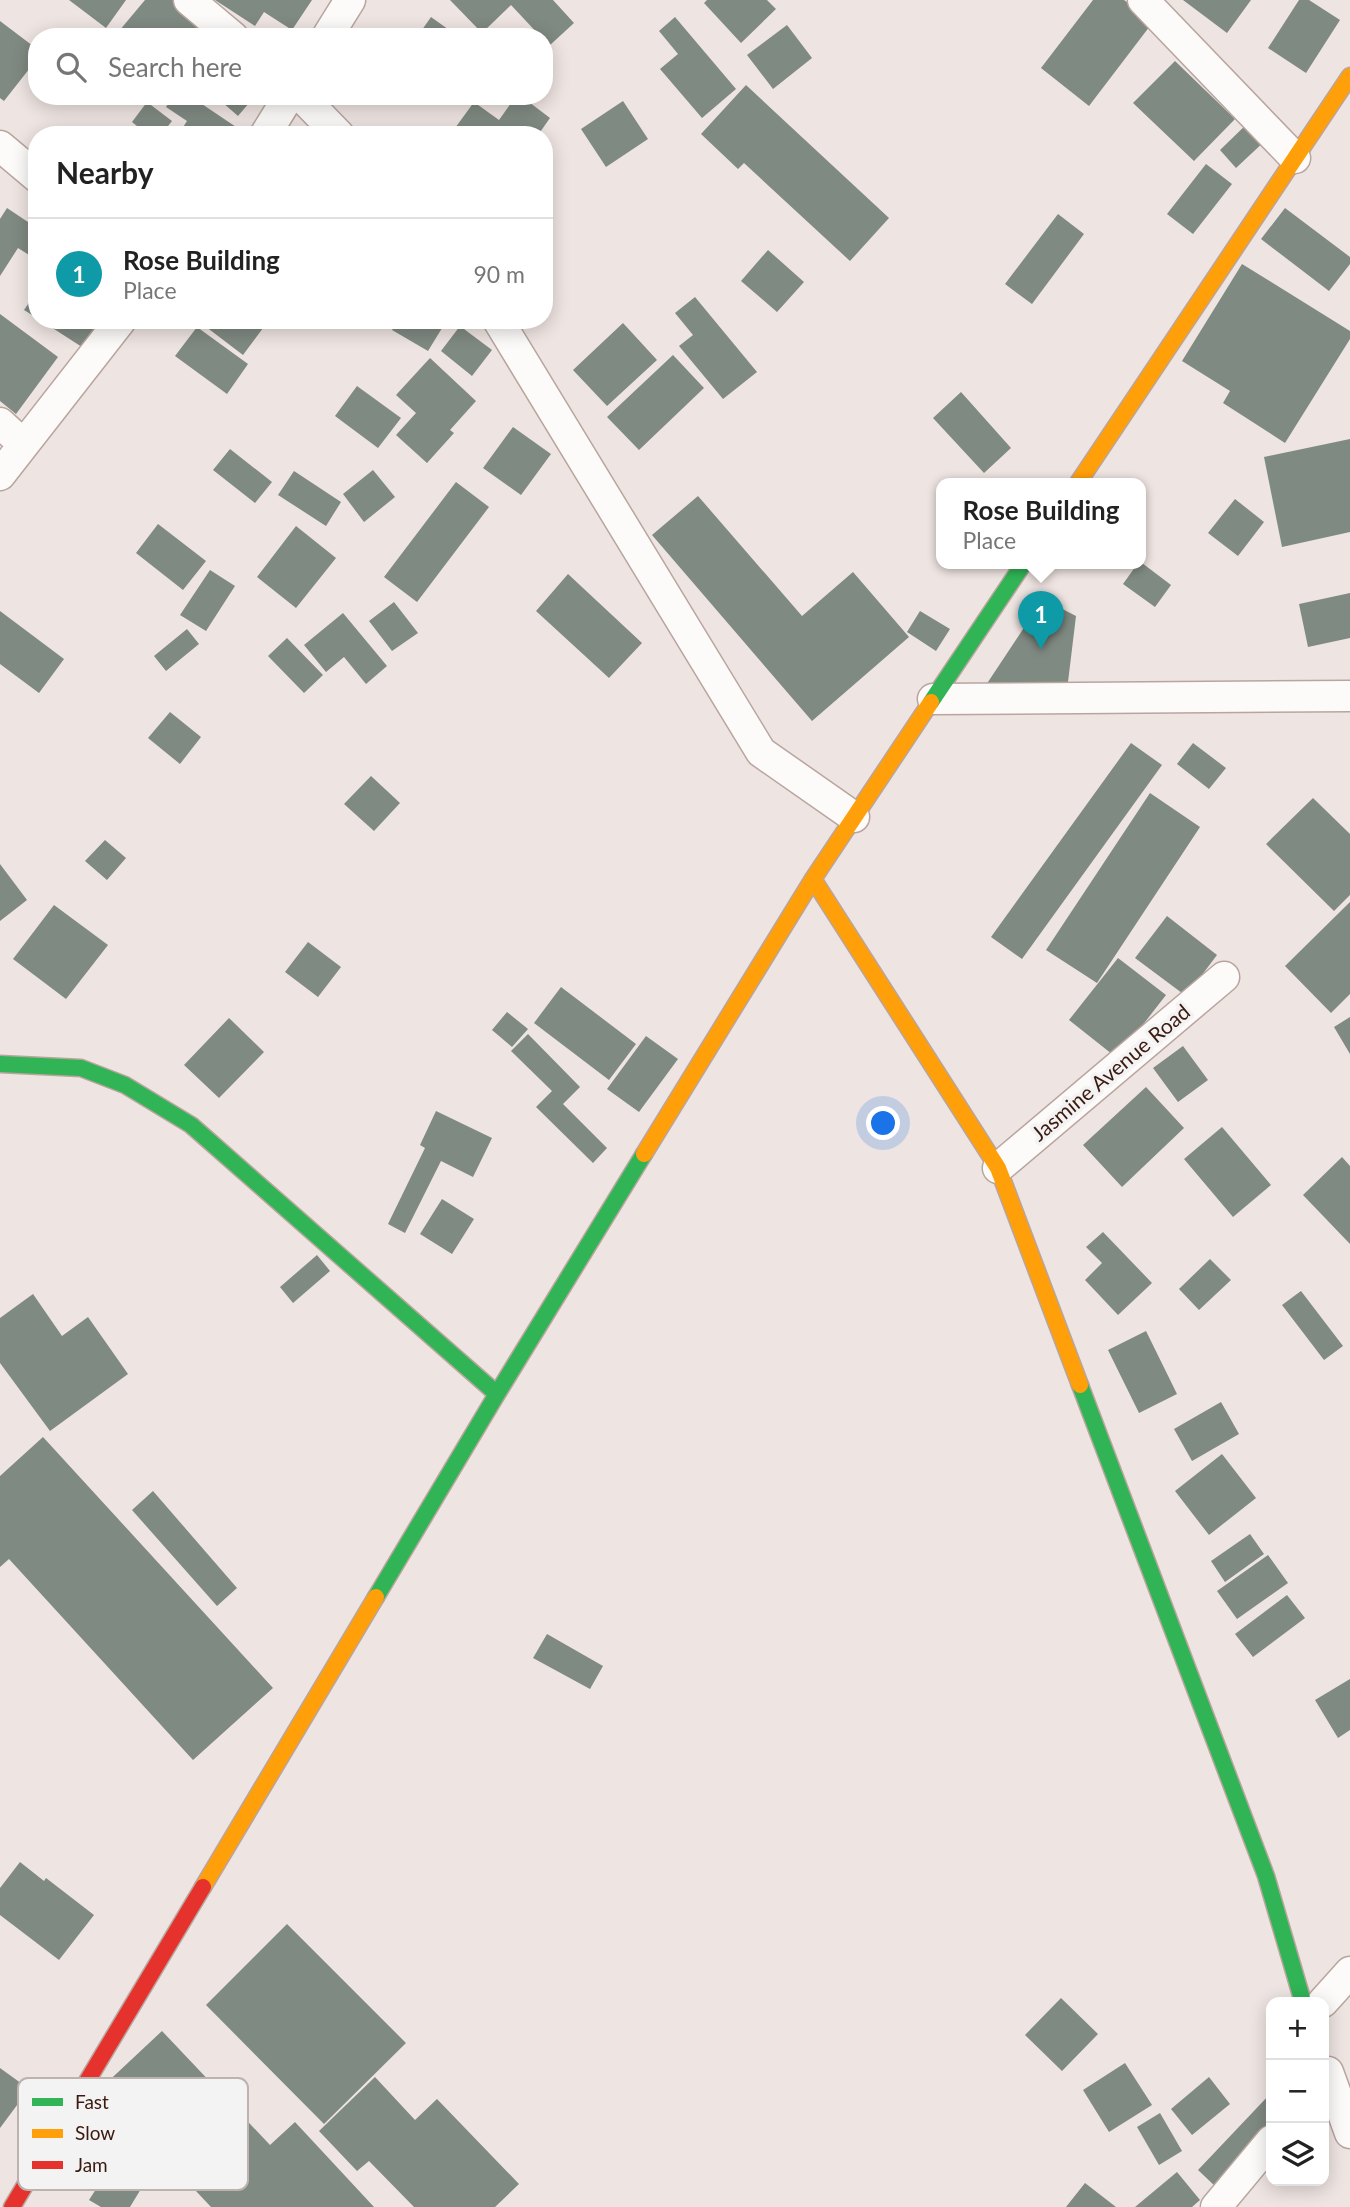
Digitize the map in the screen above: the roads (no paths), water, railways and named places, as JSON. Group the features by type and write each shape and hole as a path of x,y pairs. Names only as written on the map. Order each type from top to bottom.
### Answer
{"street":[{"path":"189,0 222,28"},
{"path":"333,28 350,0"},
{"path":"1143,0 1295,158"},
{"path":"1081,478 1350,75"},
{"path":"271,126 283,105"},
{"path":"310,105 330,126"},
{"path":"0,146 28,169"},
{"path":"0,475 114,329"},
{"path":"503,329 761,752 854,817"},
{"path":"0,423 23,444"},
{"path":"89,2078 497,1394 813,879 1020,569"},
{"path":"933,699 1350,696"},
{"path":"813,879 998,1168 1266,1876 1302,1997"},
{"name":"Jasmine Avenue Road","path":"998,1168 1224,977"},
{"path":"0,1064 81,1068 125,1085 191,1125 497,1394"},
{"path":"1328,1997 1350,1972"},
{"path":"1329,2080 1350,2133"},
{"path":"1216,2207 1266,2147"},
{"path":"12,2207 22,2190"}],"place":[{"name":"Rose Building","path":"1041,649"}]}
